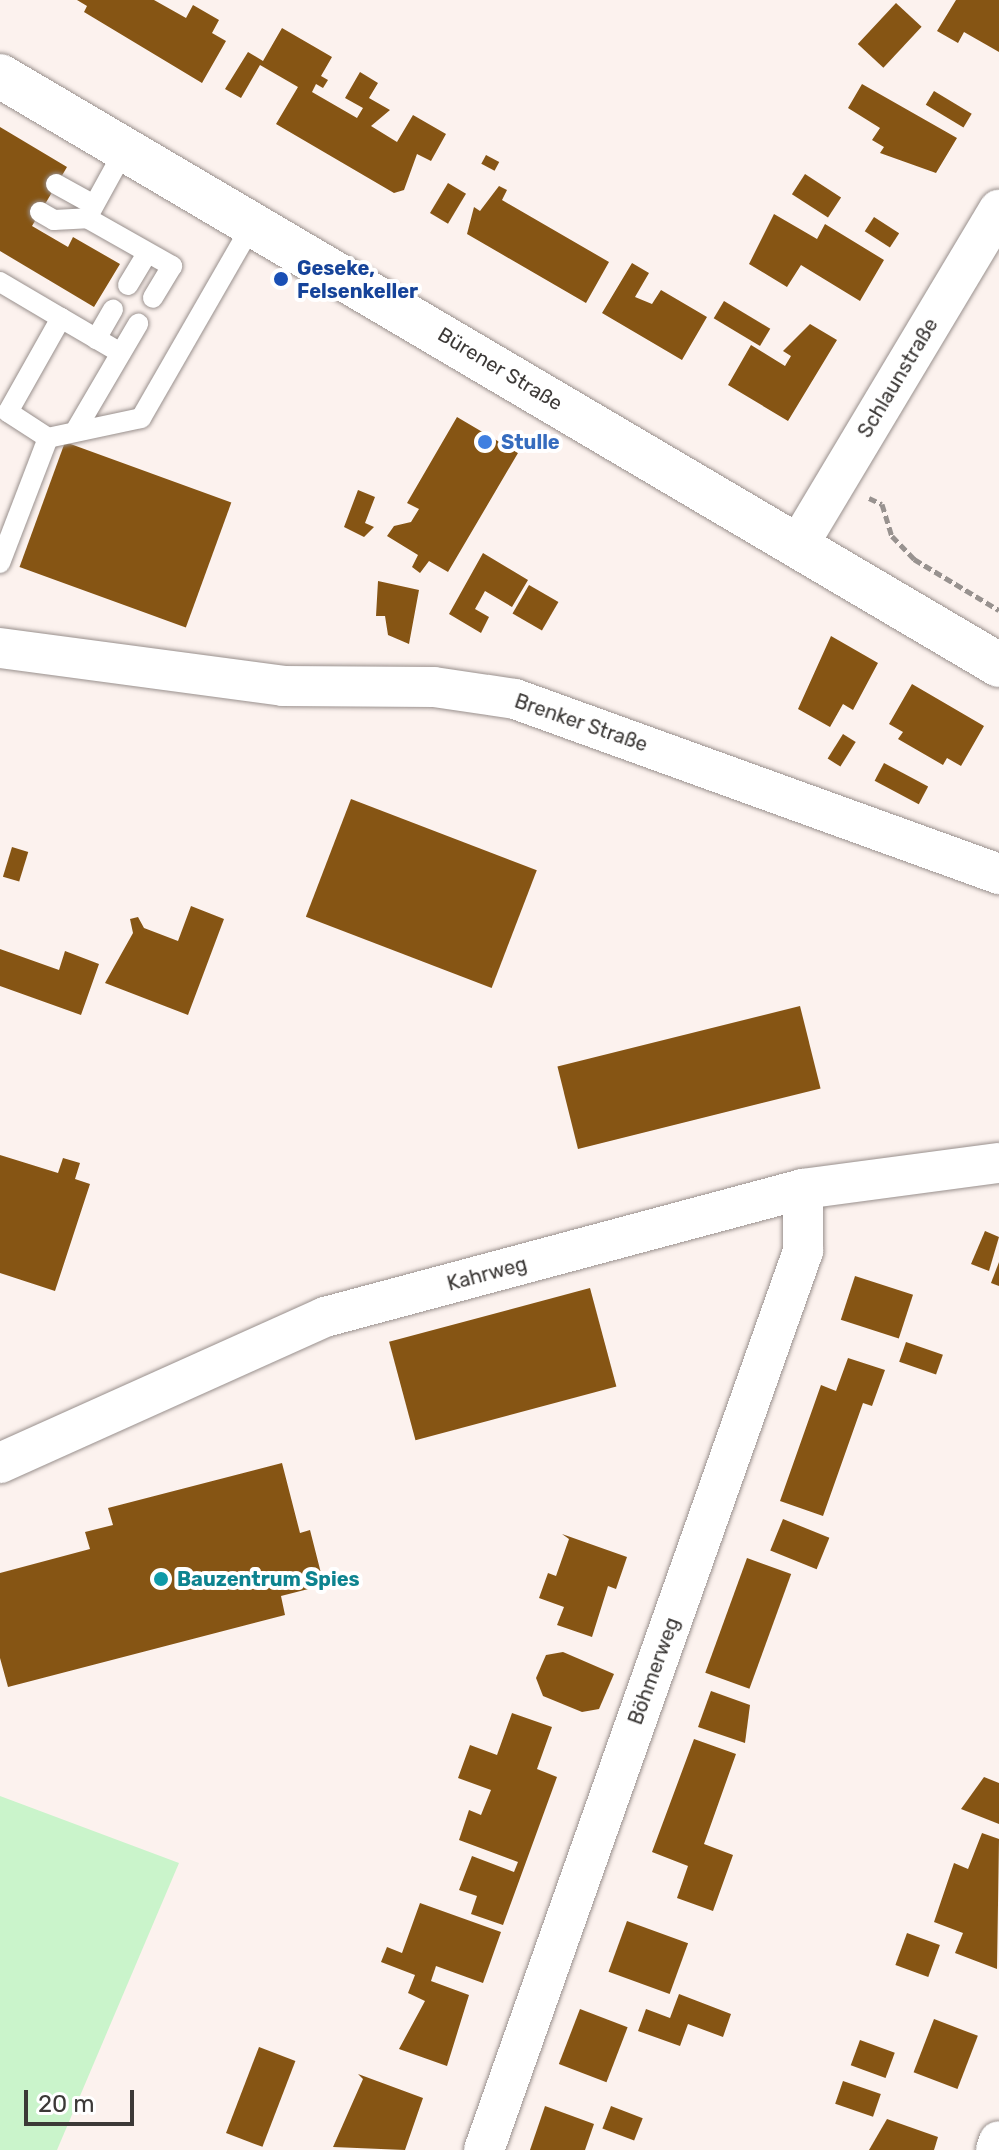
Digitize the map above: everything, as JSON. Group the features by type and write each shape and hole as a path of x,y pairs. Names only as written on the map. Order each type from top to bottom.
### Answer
{"main road":[{"name":"Bürener Straße","path":"0,76 999,665"}],"street":[{"name":"Schlaunstraße","path":"797,547 999,210"},
{"name":"Brenker Straße","path":"0,648 283,686 434,687 515,699 999,874"},
{"name":"Kahrweg","path":"0,1463 325,1317 803,1189 999,1163"},
{"name":"Böhmerweg","path":"484,2150 803,1251 803,1189"},
{"path":"996,2150 999,2141"}],"lane":[{"path":"40,212 54,220 90,211 125,149"},
{"path":"56,184 147,253 172,266 153,298"},
{"path":"0,563 48,438 77,428 141,418 252,225"},
{"path":"128,285 147,253"},
{"path":"0,282 121,353"},
{"path":"96,339 113,310"},
{"path":"48,438 8,412 61,318"},
{"path":"77,428 138,324"}],"path":[{"path":"836,482 882,504 892,536 914,559 999,610"}],"green space":[{"path":"0,1796 179,1863 57,2150 0,2150"}],"building":[{"path":"77,0 154,0 186,18 193,5 219,20 212,33 226,41 202,83 84,12 87,6"},
{"path":"956,0 999,0 999,52 964,32 958,43 937,31"},
{"path":"896,3 922,27 883,68 858,44"},
{"path":"282,28 332,57 321,76 328,80 323,88 316,84 312,92 357,118 363,108 345,98 360,72 378,83 369,98 390,110 371,126 397,142 413,115 446,134 431,161 417,154 404,190 394,193 276,124 298,87 260,65 241,98 225,89 248,52 263,61"},
{"path":"862,84 957,138 936,173 880,153 884,147 872,140 880,128 848,108"},
{"path":"934,91 972,114 963,127 926,105"},
{"path":"0,127 67,167 32,226 68,247 73,237 120,264 94,307 0,251"},
{"path":"486,155 499,162 495,171 481,164"},
{"path":"805,174 841,197 828,218 792,194"},
{"path":"448,183 466,194 448,224 430,213"},
{"path":"499,186 507,190 502,200 609,262 586,303 467,234 474,207 480,211"},
{"path":"774,214 817,239 825,224 884,260 860,301 801,265 787,287 749,264"},
{"path":"874,217 899,233 890,248 865,231"},
{"path":"632,263 649,273 635,297 652,304 661,290 707,317 682,360 602,313"},
{"path":"724,301 770,329 760,346 714,318"},
{"path":"810,324 837,340 788,421 728,385 751,345 785,366 791,356 783,351"},
{"path":"457,417 518,453 448,572 429,561 420,573 412,567 418,555 387,536 394,526 411,522 419,509 407,503"},
{"path":"65,442 231,503 186,628 20,567"},
{"path":"358,490 375,497 365,523 374,527 364,537 344,527"},
{"path":"483,553 528,580 512,607 485,591 475,609 489,617 481,633 449,614"},
{"path":"378,581 419,590 409,644 388,635 385,616 376,616"},
{"path":"529,585 558,602 542,631 512,614"},
{"path":"831,636 878,663 853,710 843,704 830,727 798,709"},
{"path":"912,684 984,726 961,766 947,758 943,765 898,739 903,732 889,724"},
{"path":"843,734 856,742 840,767 828,759"},
{"path":"884,763 928,786 919,804 875,781"},
{"path":"351,799 537,870 492,988 306,917"},
{"path":"12,847 28,852 19,882 3,877"},
{"path":"191,906 224,919 188,1015 105,983 133,933 130,919 138,917 144,928 178,941"},
{"path":"0,949 59,970 65,951 99,964 81,1015 0,986"},
{"path":"800,1006 821,1088 578,1149 557,1066"},
{"path":"0,1155 58,1173 63,1158 80,1163 75,1179 90,1184 55,1291 0,1273"},
{"path":"985,1231 999,1237 989,1271 971,1264"},
{"path":"999,1262 999,1286 991,1283"},
{"path":"855,1276 913,1295 899,1339 841,1320"},
{"path":"590,1288 616,1387 415,1440 389,1342"},
{"path":"906,1342 943,1355 936,1375 899,1362"},
{"path":"848,1358 885,1370 872,1406 863,1403 823,1516 780,1501 821,1385 836,1391"},
{"name":"Bauzentrum Spies","path":"282,1463 300,1533 310,1530 324,1585 281,1596 285,1615 8,1687 0,1658 0,1573 90,1549 85,1532 113,1525 108,1508"},
{"path":"783,1519 829,1538 817,1569 770,1551"},
{"path":"562,1534 627,1557 616,1589 608,1586 592,1637 557,1625 564,1607 539,1598 548,1573 556,1576 569,1539"},
{"path":"747,1558 791,1574 749,1689 705,1673"},
{"path":"563,1652 614,1674 599,1709 582,1712 543,1696 536,1678 546,1655"},
{"path":"711,1691 750,1705 745,1743 698,1727"},
{"path":"512,1713 552,1727 537,1769 557,1777 503,1925 471,1914 477,1896 459,1890 472,1856 514,1872 518,1862 459,1840 469,1810 481,1815 491,1790 458,1778 470,1745 497,1755"},
{"path":"694,1739 736,1754 704,1844 733,1855 713,1911 677,1898 688,1866 652,1852"},
{"path":"984,1777 999,1783 999,1824 961,1809"},
{"path":"982,1833 999,1839 997,1969 955,1953 963,1933 934,1922 954,1863 968,1869"},
{"path":"420,1903 501,1932 483,1983 436,1966 431,1981 469,1995 447,2066 399,2049 425,2001 408,1993 415,1975 381,1962 387,1947 402,1953"},
{"path":"627,1921 688,1943 670,1994 609,1972"},
{"path":"907,1933 940,1945 928,1977 895,1965"},
{"path":"679,1994 731,2014 723,2037 688,2024 680,2046 638,2031 646,2009 670,2018"},
{"path":"580,2009 628,2027 606,2082 559,2064"},
{"path":"934,2019 978,2036 957,2089 914,2072"},
{"path":"860,2040 895,2053 886,2078 851,2065"},
{"path":"259,2047 295,2061 262,2147 226,2133"},
{"path":"358,2074 423,2098 405,2150 333,2147 363,2079"},
{"path":"843,2081 881,2094 873,2117 835,2104"},
{"path":"545,2106 594,2124 585,2150 530,2150"},
{"path":"611,2106 643,2118 634,2141 602,2128"},
{"path":"887,2119 938,2137 934,2150 869,2150"}],"place":[{"name":"Geseke, Felsenkeller","path":"281,279"},
{"name":"Stulle","path":"485,442"},
{"name":"Bauzentrum Spies","path":"161,1579"}]}
